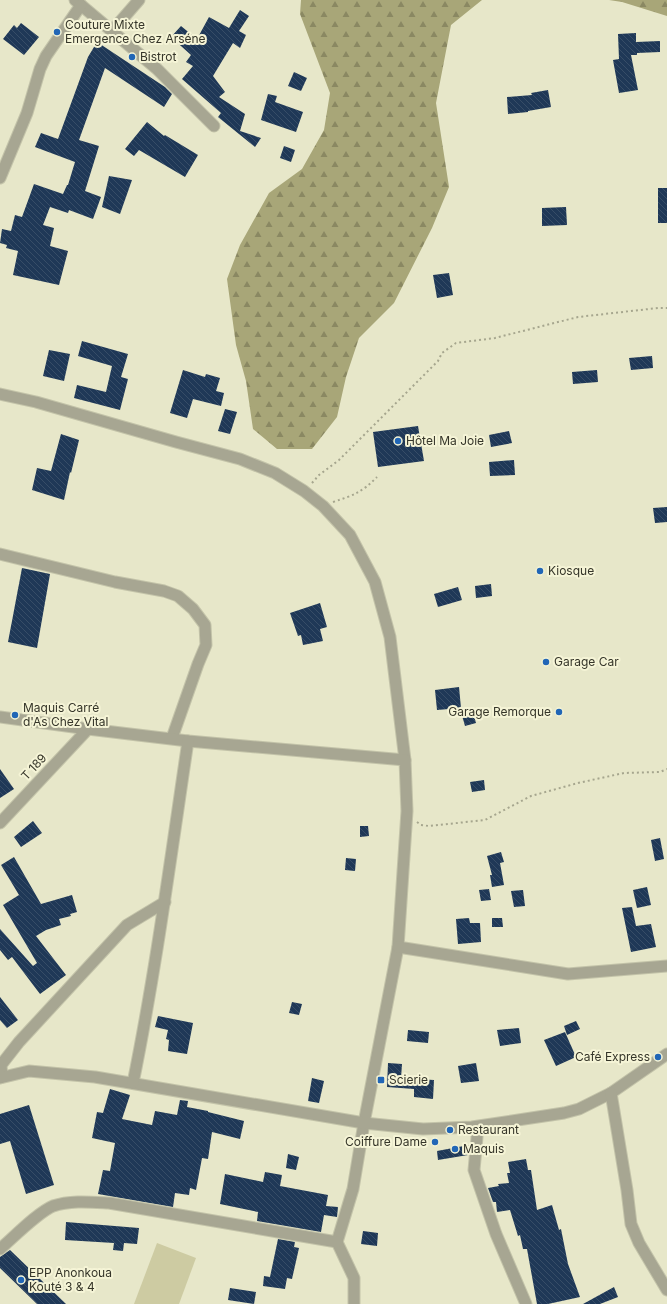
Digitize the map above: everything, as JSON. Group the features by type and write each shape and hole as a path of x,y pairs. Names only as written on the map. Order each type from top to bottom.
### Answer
{"street":[{"path":"112,31 139,0"},
{"path":"0,178 27,113 40,69 46,56 78,3 157,70 214,126"},
{"path":"0,394 36,402 240,459 275,473 304,491 323,506 350,535 375,582 390,637 405,760 407,812 398,947 364,1123 353,1189 337,1242 354,1278 354,1304"},
{"path":"0,554 115,582 164,590 178,596 193,609 205,626 206,645 172,738"},
{"path":"0,717 88,729 188,740 405,760"},
{"name":"T 189","path":"0,824 88,729"},
{"path":"133,1084 165,902 167,876 188,740"},
{"path":"165,902 127,925 19,1042 2,1065 1,1077 29,1071 95,1077 364,1123 423,1129 476,1127 579,1109 610,1093 667,1054"},
{"path":"398,947 568,974 667,966"},
{"path":"610,1093 628,1190 631,1224 639,1242 667,1290"},
{"path":"476,1127 477,1137 474,1170 496,1234 526,1304"},
{"path":"0,1249 37,1216 53,1206 83,1202 109,1203 337,1242"}],"path":[{"path":"304,491 319,475 339,460 438,361 442,353 456,342 495,338 578,317 667,308"},
{"path":"323,506 358,494 377,477"},
{"path":"407,812 421,825 429,826 484,820 531,796 578,783 624,773 660,772 667,769"}],"shaded area":[{"path":"157,1243 196,1258 179,1304 134,1304"}],"green space":[{"path":"301,0 482,0 451,25 436,103 449,187 432,228 394,303 359,338 346,377 337,417 312,449 277,449 253,429 246,381 236,345 227,279 240,245 269,193 302,169 324,130 330,93 300,14"},
{"path":"609,0 667,0 667,16 622,2"}],"building":[{"path":"240,10 249,16 239,31 246,35 240,48 233,43 213,76 225,92 219,97 245,114 240,131 261,138 255,147 218,117 221,113 182,79 193,66 186,62 191,55 171,37 181,26 197,39 209,17 229,28"},
{"path":"21,23 39,37 24,55 3,39 14,25 17,28"},
{"path":"636,33 636,42 660,41 660,52 637,53 637,55 631,55 638,90 619,93 613,60 619,59 618,34"},
{"path":"97,42 165,87 172,94 164,107 105,68 79,140 99,146 85,191 101,197 93,219 69,210 68,213 50,207 43,225 54,228 50,246 68,251 59,285 13,275 18,251 6,248 7,245 0,243 2,229 11,231 15,215 22,217 34,184 63,194 68,185 75,162 35,147 41,133 58,139 88,57"},
{"path":"294,72 307,78 301,91 288,86"},
{"path":"548,90 551,107 528,112 508,114 507,97 532,95 531,93"},
{"path":"268,94 277,96 275,102 303,112 296,132 261,120"},
{"path":"147,122 164,136 165,135 198,155 185,177 139,150 134,156 125,149"},
{"path":"284,146 295,150 291,162 280,158"},
{"path":"109,176 132,180 120,214 102,207"},
{"path":"658,188 667,188 667,223 658,223"},
{"path":"566,207 567,225 542,226 542,208"},
{"path":"449,273 453,295 437,298 433,275"},
{"path":"82,341 128,354 121,377 128,379 120,410 74,398 77,385 106,392 112,366 78,356"},
{"path":"49,350 70,354 64,381 43,376"},
{"path":"652,356 653,368 631,370 629,358"},
{"path":"183,370 205,377 206,374 220,378 216,391 224,393 221,406 193,399 187,418 170,413"},
{"path":"597,370 598,382 573,384 572,372"},
{"path":"225,409 237,412 230,434 218,431"},
{"path":"418,426 424,461 378,467 373,432"},
{"path":"509,431 512,443 491,447 489,435"},
{"path":"61,434 79,440 64,500 32,490 37,468 51,471"},
{"path":"514,460 515,475 490,476 489,462"},
{"path":"667,507 667,522 655,523 653,508"},
{"path":"22,568 50,574 37,648 8,642"},
{"path":"491,584 492,596 476,598 475,586"},
{"path":"458,587 462,600 438,607 434,594"},
{"path":"320,603 327,627 320,629 323,641 303,645 301,635 298,636 290,613"},
{"path":"459,687 461,708 437,710 435,690"},
{"path":"472,708 476,723 465,726 461,712"},
{"path":"0,769 14,789 0,798"},
{"path":"484,780 485,790 472,792 470,782"},
{"path":"33,821 42,833 21,847 14,837"},
{"path":"360,826 368,826 369,836 360,837"},
{"path":"660,838 664,859 655,861 651,840"},
{"path":"501,852 504,862 500,863 504,885 492,887 490,875 492,875 487,856"},
{"path":"14,857 41,904 72,895 77,912 70,914 71,916 59,919 61,925 46,930 36,936 66,975 40,994 12,957 8,960 0,950 0,929 33,966 37,963 3,905 19,895 1,865"},
{"path":"346,858 356,859 355,871 345,870"},
{"path":"647,887 651,905 637,908 633,890"},
{"path":"489,889 491,900 481,901 479,890"},
{"path":"523,890 525,906 514,907 511,891"},
{"path":"632,907 636,926 651,924 656,947 631,952 622,908"},
{"path":"469,918 470,923 480,923 481,942 458,944 456,919"},
{"path":"492,918 502,918 503,927 492,927"},
{"path":"0,997 18,1020 7,1028 0,1020"},
{"path":"292,1002 302,1004 299,1015 289,1013"},
{"path":"158,1016 193,1023 187,1054 168,1051 169,1040 166,1039 168,1030 155,1027"},
{"path":"576,1021 580,1029 567,1035 564,1026"},
{"path":"519,1028 521,1043 500,1046 497,1030"},
{"path":"408,1030 429,1032 428,1043 407,1041"},
{"path":"565,1032 576,1057 556,1066 544,1040"},
{"path":"388,1063 402,1064 401,1078 434,1080 433,1099 414,1097 414,1089 387,1087"},
{"path":"476,1063 479,1081 461,1083 458,1066"},
{"path":"312,1078 324,1081 319,1103 308,1101"},
{"path":"110,1089 130,1095 122,1119 152,1125 155,1111 177,1115 180,1100 188,1101 187,1107 244,1121 240,1139 212,1132 208,1159 202,1158 196,1190 190,1188 189,1195 175,1193 173,1207 98,1194 103,1170 110,1171 115,1143 92,1138 97,1112 103,1113"},
{"path":"29,1105 54,1185 26,1194 10,1141 0,1144 0,1114"},
{"path":"469,1145 468,1155 438,1160 437,1151"},
{"path":"288,1154 299,1157 296,1170 286,1168"},
{"path":"526,1159 528,1170 531,1170 537,1210 552,1205 559,1230 561,1229 568,1264 580,1297 548,1304 537,1304 527,1249 523,1249 520,1235 518,1236 510,1210 497,1212 496,1202 493,1202 488,1188 499,1186 498,1184 509,1183 507,1173 510,1173 508,1162"},
{"path":"265,1172 282,1175 280,1186 328,1195 326,1206 338,1207 337,1217 324,1215 321,1232 257,1221 258,1212 220,1204 225,1174 263,1182"},
{"path":"66,1222 139,1228 137,1244 124,1243 123,1251 113,1250 114,1243 65,1240"},
{"path":"363,1231 378,1233 377,1246 361,1244"},
{"path":"278,1239 295,1242 294,1247 299,1248 292,1279 287,1278 285,1289 263,1286 264,1276 270,1277"},
{"name":"EPP Anonkoua Kouté 3 & 4","path":"10,1250 66,1304 37,1304 0,1268 0,1257"},
{"path":"614,1287 618,1297 600,1304 583,1304"},
{"path":"230,1288 256,1292 254,1304 228,1300"}],"place":[{"name":"Couture Mixte Emergence Chez Arséne","path":"57,32"},
{"name":"Bistrot","path":"132,57"},
{"name":"Hôtel Ma Joie","path":"398,441"},
{"name":"Kiosque","path":"540,571"},
{"name":"Garage Car","path":"546,662"},
{"name":"Garage Remorque","path":"559,712"},
{"name":"Maquis Carré d'As Chez Vital","path":"15,715"},
{"name":"Café Express","path":"658,1057"},
{"name":"Scierie","path":"381,1080"},
{"name":"Restaurant","path":"450,1130"},
{"name":"Coiffure Dame","path":"435,1142"},
{"name":"Maquis","path":"455,1149"},
{"name":"EPP Anonkoua Kouté 3 & 4","path":"21,1280"}]}
